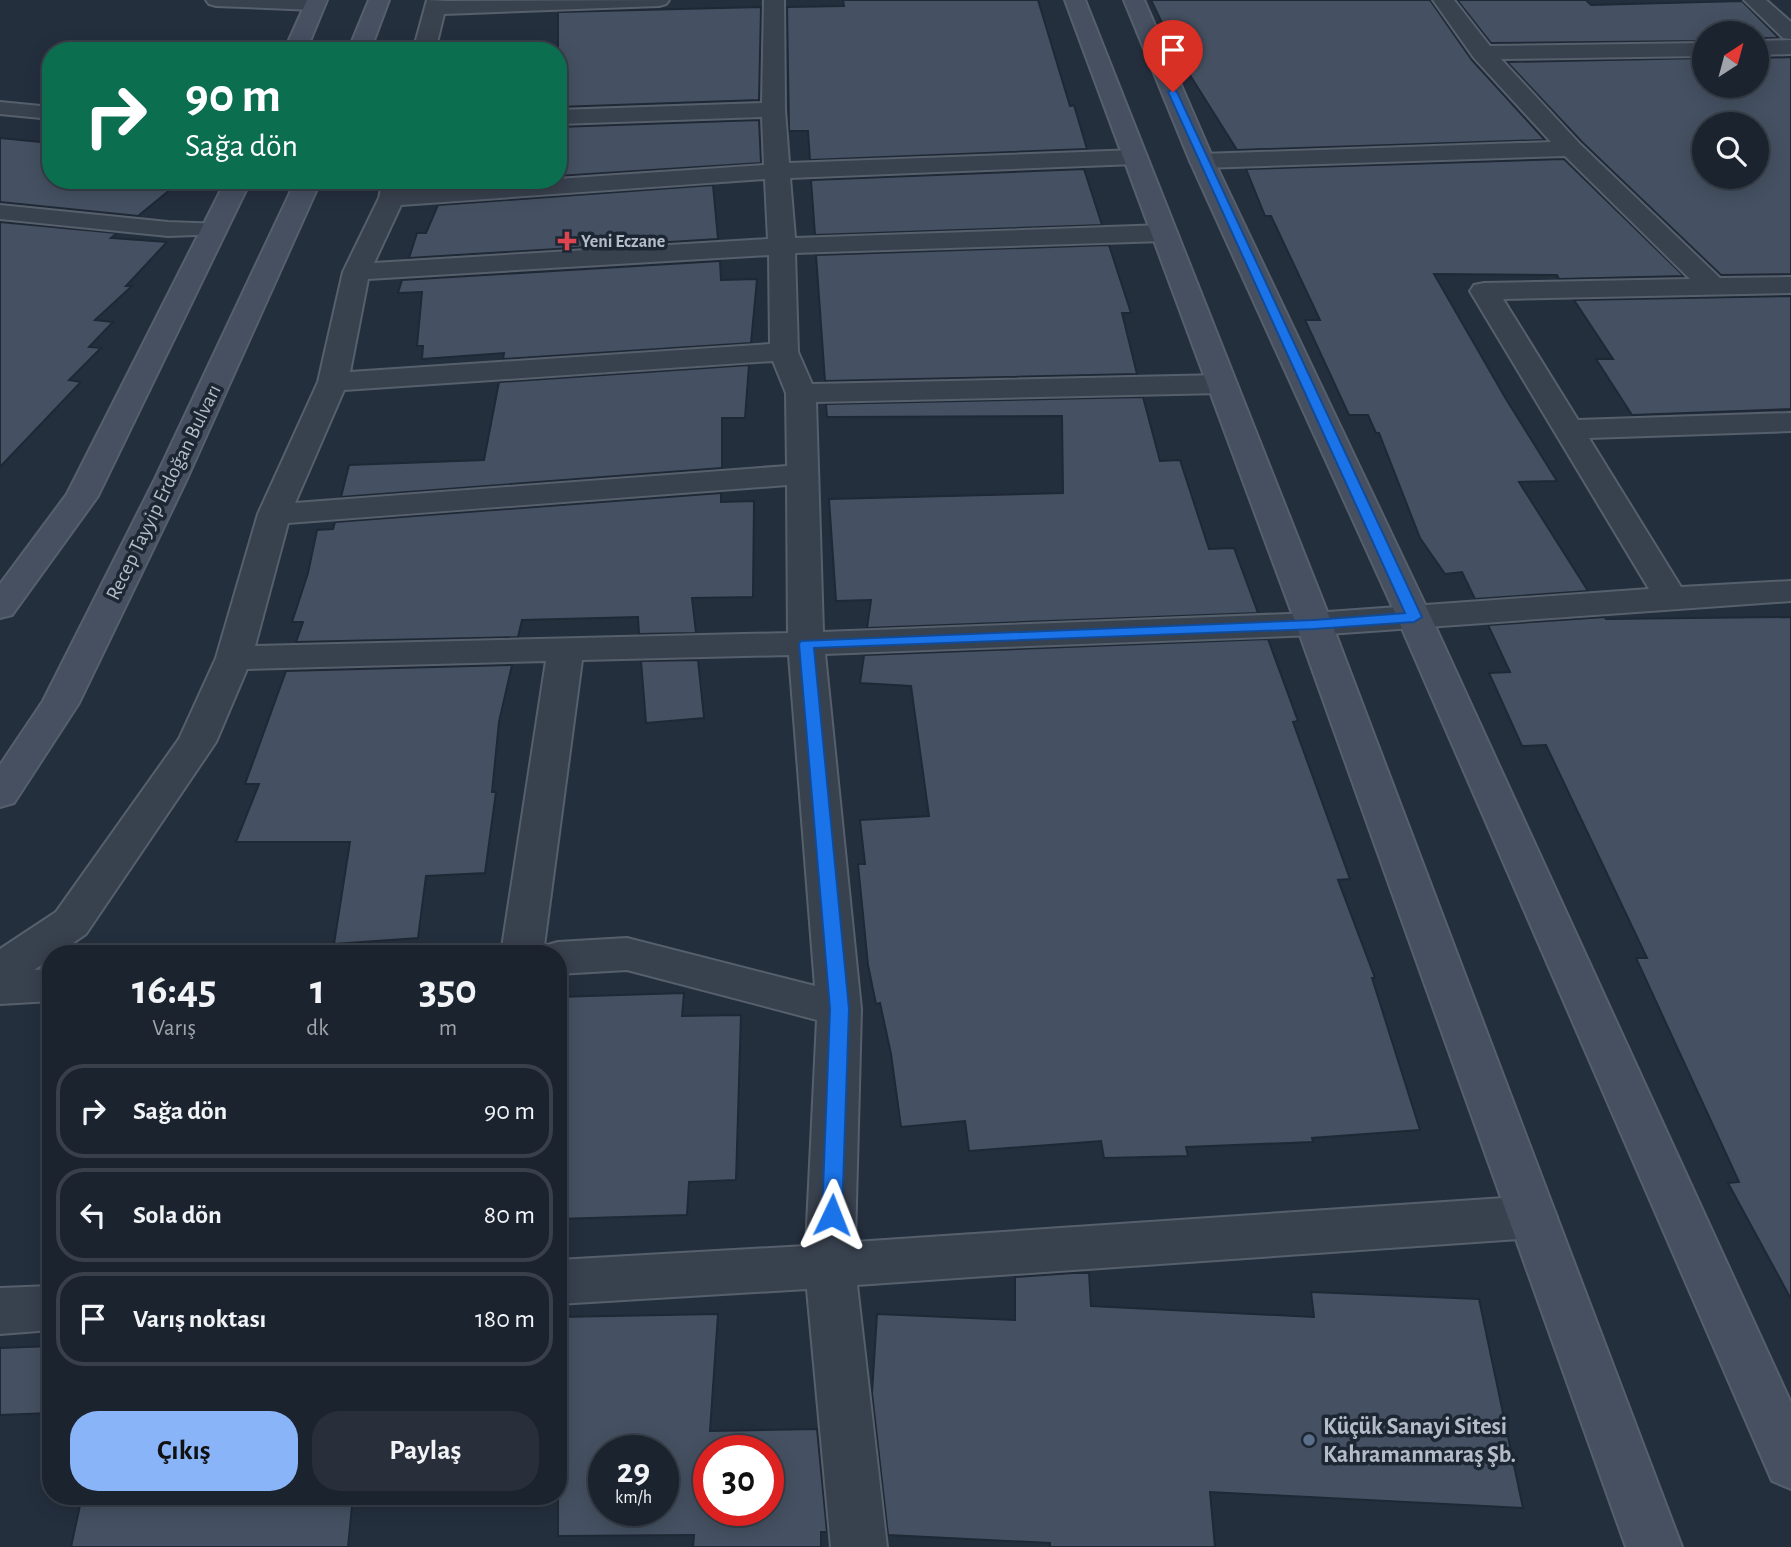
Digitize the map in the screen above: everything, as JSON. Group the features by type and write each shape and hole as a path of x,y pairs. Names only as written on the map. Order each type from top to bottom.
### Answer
{"street":[{"path":"216,0 316,2 299,42"},
{"path":"363,42 379,0"},
{"path":"426,42 435,4 659,0"},
{"path":"774,0 773,110 782,246 784,352 801,393 806,644 839,1009 830,1266 859,1547"},
{"path":"1075,0 1314,624 1654,1547"},
{"path":"1134,0 1202,160 1414,617 1791,1464"},
{"path":"1443,0 1482,53 1568,149 1713,286"},
{"path":"1754,0 1791,33"},
{"path":"1769,48 1791,47"},
{"path":"1482,53 1692,49"},
{"path":"567,117 773,110"},
{"path":"1202,160 1568,149"},
{"path":"567,181 1135,157"},
{"path":"0,608 82,496 235,189"},
{"name":"Recep Tayyip Erdoğan Bulvarı","path":"0,794 61,703 170,481 305,189"},
{"path":"0,971 71,923 197,742 234,658 274,514 333,382 356,272 393,189"},
{"path":"356,272 782,246 1164,233"},
{"path":"1670,596 1484,291 1791,285"},
{"path":"333,382 784,352"},
{"path":"801,393 1222,384"},
{"path":"1568,430 1791,422"},
{"path":"274,514 802,474"},
{"path":"234,658 806,644 1314,624 1670,596 1791,591"},
{"path":"523,945 566,648"},
{"path":"567,957 627,954 839,1009"},
{"path":"0,988 42,986"},
{"path":"567,1281 1533,1217"},
{"path":"0,1311 42,1309"}],"lane":[{"path":"0,108 42,112"},
{"path":"0,212 168,229 215,229"}],"building":[{"path":"843,0 1038,0 1070,106 1074,105 1087,149 810,160 808,131 789,131 787,7 844,6"},
{"path":"1151,0 1430,0 1472,60 1545,140 1237,150 1178,56"},
{"path":"1457,0 1586,0 1591,5 1742,1 1762,21 1692,21 1692,41 1491,43"},
{"path":"761,7 759,100 567,107 567,42 558,42 558,12"},
{"path":"1769,28 1779,38 1769,38"},
{"path":"1791,57 1791,274 1721,275 1582,142 1507,62 1692,58 1692,98 1769,98 1769,58"},
{"path":"759,120 761,163 567,175 567,127"},
{"path":"0,138 42,142 42,189 171,189 138,216 0,202"},
{"path":"1564,159 1684,276 1559,279 1557,275 1434,274 1557,481 1519,482 1588,591 1475,599 1462,572 1445,574 1420,538 1379,433 1376,433 1368,415 1349,415 1305,320 1320,320 1271,216 1265,216 1246,169"},
{"path":"1084,169 1102,225 815,235 811,180"},
{"path":"713,185 718,239 409,258 417,233 426,233 438,205"},
{"path":"0,222 117,233 111,238 167,242 126,286 132,286 95,320 113,322 89,347 101,348 69,380 81,382 0,467"},
{"path":"1109,245 1131,313 1122,313 1137,374 825,381 816,255"},
{"path":"720,261 721,280 757,279 751,343 503,359 504,353 422,359 423,346 417,346 422,292 398,293 402,280"},
{"path":"1791,296 1791,409 1632,415 1596,359 1613,359 1574,300"},
{"path":"749,365 745,418 722,418 722,468 341,497 349,465 484,460 499,382"},
{"path":"1143,397 1160,461 1180,460 1209,549 1234,548 1258,613 867,628 871,600 836,601 829,499 1063,493 1062,416 827,417 826,404"},
{"path":"721,493 721,502 754,501 753,597 692,598 696,633 639,634 638,617 522,620 518,637 296,642 303,622 292,622 308,573 317,530 333,529 335,522"},
{"path":"1605,617 1791,617 1791,1299 1728,1183 1739,1182 1636,958 1647,958 1546,745 1522,746 1489,673 1510,672 1488,625"},
{"path":"1268,639 1298,721 1293,722 1350,879 1338,880 1375,978 1372,978 1420,1130 1312,1138 1313,1142 1186,1147 1188,1156 1104,1158 1101,1141 969,1151 965,1121 901,1127 891,1054 880,1003 876,1004 868,965 858,864 865,864 860,820 929,816 911,686 860,683 864,655"},
{"path":"698,660 704,718 646,723 641,661"},
{"path":"512,665 499,722 492,792 496,792 485,873 426,876 418,938 334,944 350,842 236,842 259,784 245,784 286,671"},
{"path":"684,993 682,1016 741,1015 736,1180 689,1182 687,1215 567,1219 567,997"},
{"path":"1089,1273 1091,1306 1314,1317 1311,1292 1479,1299 1523,1508 1210,1492 1215,1547 1050,1547 1050,1543 888,1535 872,1393 877,1314 1015,1320 1015,1277"},
{"path":"718,1314 710,1431 817,1429 827,1532 821,1532 821,1547 693,1547 694,1535 558,1536 558,1505 567,1505 567,1317"},
{"path":"42,1346 42,1413 0,1415 0,1348"},
{"path":"80,1505 352,1505 348,1547 71,1547"}],"place":[{"name":"Yeni Eczane","path":"567,241"},
{"name":"Küçük Sanayi Sitesi Kahramanmaraş Şb.","path":"1309,1440"}],"route":[{"path":"832,1215 839,1009 806,644 1314,624 1414,617 1173,92"}]}
